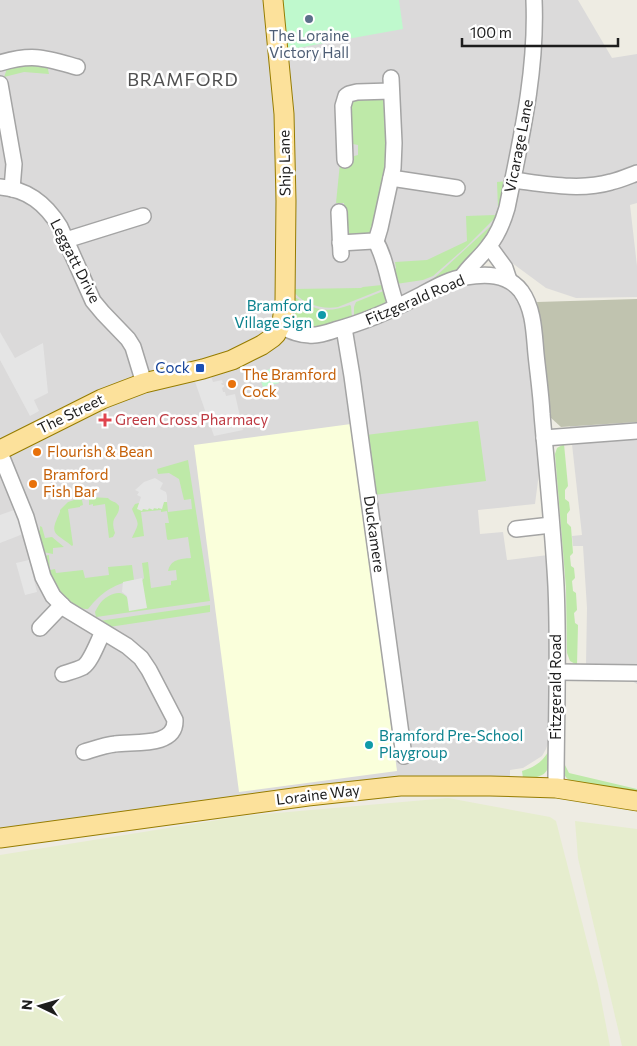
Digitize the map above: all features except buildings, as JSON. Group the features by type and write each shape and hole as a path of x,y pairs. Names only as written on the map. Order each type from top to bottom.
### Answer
{"main road":[{"name":"Ship Lane","path":"273,0 284,114 286,194 286,290 280,326"},
{"path":"144,383 203,369 237,357 268,341 276,334 280,326"},
{"name":"The Street","path":"0,452 102,399 144,383"},
{"name":"Loraine Way","path":"0,838 308,796 400,786 556,788 637,801"}],"street":[{"name":"Vicarage Lane","path":"462,277 489,246 504,218 531,84 534,46 534,0"},
{"path":"0,63 29,57 46,58 77,67"},
{"path":"0,84 14,164 6,188"},
{"path":"346,160 343,106 346,96 391,84 394,143 391,178 376,240 397,307"},
{"path":"513,180 585,186 611,183 637,172"},
{"path":"391,178 457,188"},
{"name":"Leggatt Drive","path":"6,188 24,192 48,210 60,227 93,301 133,347 144,383"},
{"path":"339,212 340,248 376,240"},
{"path":"66,240 143,216"},
{"path":"489,246 505,268 509,280"},
{"name":"Fitzgerald Road","path":"280,326 309,336 322,334 373,318 462,277 488,275 509,280 521,292 528,303 540,391 556,586 556,788"},
{"name":"Duckamere","path":"344,328 352,376 398,747"},
{"path":"544,438 637,431"},
{"path":"0,452 26,517 43,577 53,596 62,605 127,646 141,658 150,670 175,720 172,732 155,741 149,743 114,744 83,753"},
{"path":"516,529 551,525"},
{"path":"40,628 62,605"},
{"path":"63,674 86,665 103,632"},
{"path":"557,672 637,673"}],"shaded area":[{"path":"0,0 578,0 612,58 637,54 637,203 630,205 637,266 637,297 576,298 546,288 489,246 478,281 500,284 514,293 523,309 539,473 535,504 478,510 480,534 503,532 507,560 548,555 550,592 549,741 542,756 523,768 510,770 510,786 490,786 0,838"},
{"path":"637,299 637,422 561,427 550,417 537,302"},
{"path":"0,332 15,358 43,343 48,393 34,400 39,411 30,416 0,360"},
{"path":"210,373 213,382 222,380 223,383 221,383 224,385 222,388 223,392 225,392 226,396 235,394 243,430 214,436 193,376"},
{"path":"637,422 637,684 586,665 587,608 583,546 573,546 572,536 582,535 570,426"},
{"path":"351,424 397,771 239,792 194,445"},
{"path":"155,478 163,483 160,489 166,492 167,502 164,502 162,509 154,508 153,510 149,508 142,511 137,509 141,497 137,495 139,492 135,490 144,482"},
{"path":"14,510 17,518 20,517 22,524 19,525 23,534 0,543 0,515"},
{"path":"29,560 37,592 25,595 16,563"},
{"path":"142,578 147,608 129,611 127,596 122,592 123,582"},
{"path":"448,798 550,817 556,821 598,984 610,1046 0,1046 0,855 243,816"},
{"path":"575,821 637,829 637,1046 622,1046 578,858"}],"green space":[{"path":"282,0 399,0 403,29 286,50"},
{"path":"24,60 47,65 49,74 24,72 4,77 8,66"},
{"path":"355,98 382,98 385,100 389,161 377,220 371,234 349,237 345,231 344,203 336,203 340,163 358,155 358,145 350,141 350,103"},
{"path":"507,181 497,216 466,247 433,276 423,280 396,284 393,271 396,268 395,262 427,260 467,241 466,216 495,215 498,208 497,182"},
{"path":"499,219 472,259 442,280 434,278 496,221"},
{"path":"382,285 383,289 332,308 312,305 301,299 292,289 361,288"},
{"path":"386,290 387,298 383,307 354,320 356,302"},
{"path":"291,296 312,307 322,309 333,309 350,305 352,318 311,327 297,319 293,310"},
{"path":"276,367 279,383 263,387 261,381 259,381 258,373"},
{"path":"478,421 486,481 374,495 366,435"},
{"path":"564,444 568,486 565,490 565,499 569,502 570,510 567,514 567,523 571,527 573,553 570,556 571,566 574,568 575,578 572,581 573,591 576,593 577,610 574,613 575,623 578,625 577,665 570,661 567,653 566,588 555,454 557,448"},
{"path":"188,460 210,601 96,617 95,612 98,606 108,596 119,593 128,599 144,578 142,563 148,562 151,588 171,585 171,581 177,580 176,570 168,571 171,564 180,559 191,558 188,537 167,539 165,523 169,523 167,511 141,512 144,536 132,538 138,524 132,509 135,504 139,503 143,509 158,508 164,502 167,502 168,512 192,509 191,499 184,500 179,479 169,473 158,474 157,469"},
{"path":"90,497 108,498 119,506 113,523 115,533 113,537 109,538 105,504 89,505"},
{"path":"77,499 82,500 83,505 68,509 72,546 57,535 54,529 60,510 68,502"},
{"path":"40,526 45,538 52,537 64,547 53,548 53,554 43,552 38,532"},
{"path":"49,555 50,570 55,569 56,573 83,570 85,578 109,575 108,567 132,565 134,580 113,587 98,598 88,609 83,609 65,597 52,581 44,556"},
{"path":"210,605 210,612 109,627 99,621"},
{"path":"550,749 546,772 538,777 523,778 522,771 539,763"},
{"path":"561,757 569,773 637,789 637,793 569,780 563,772"}],"place":[{"name":"The Loraine Victory Hall","path":"309,19"},
{"name":"Bramford Village Sign","path":"322,315"},
{"name":"Cock","path":"200,368"},
{"name":"The Bramford Cock","path":"232,384"},
{"name":"Green Cross Pharmacy","path":"105,420"},
{"name":"Flourish & Bean","path":"37,452"},
{"name":"Bramford Fish Bar","path":"33,484"},
{"name":"Bramford Pre-School Playgroup","path":"369,745"}],"district":[{"name":"BRAMFORD","path":"183,80"}]}
